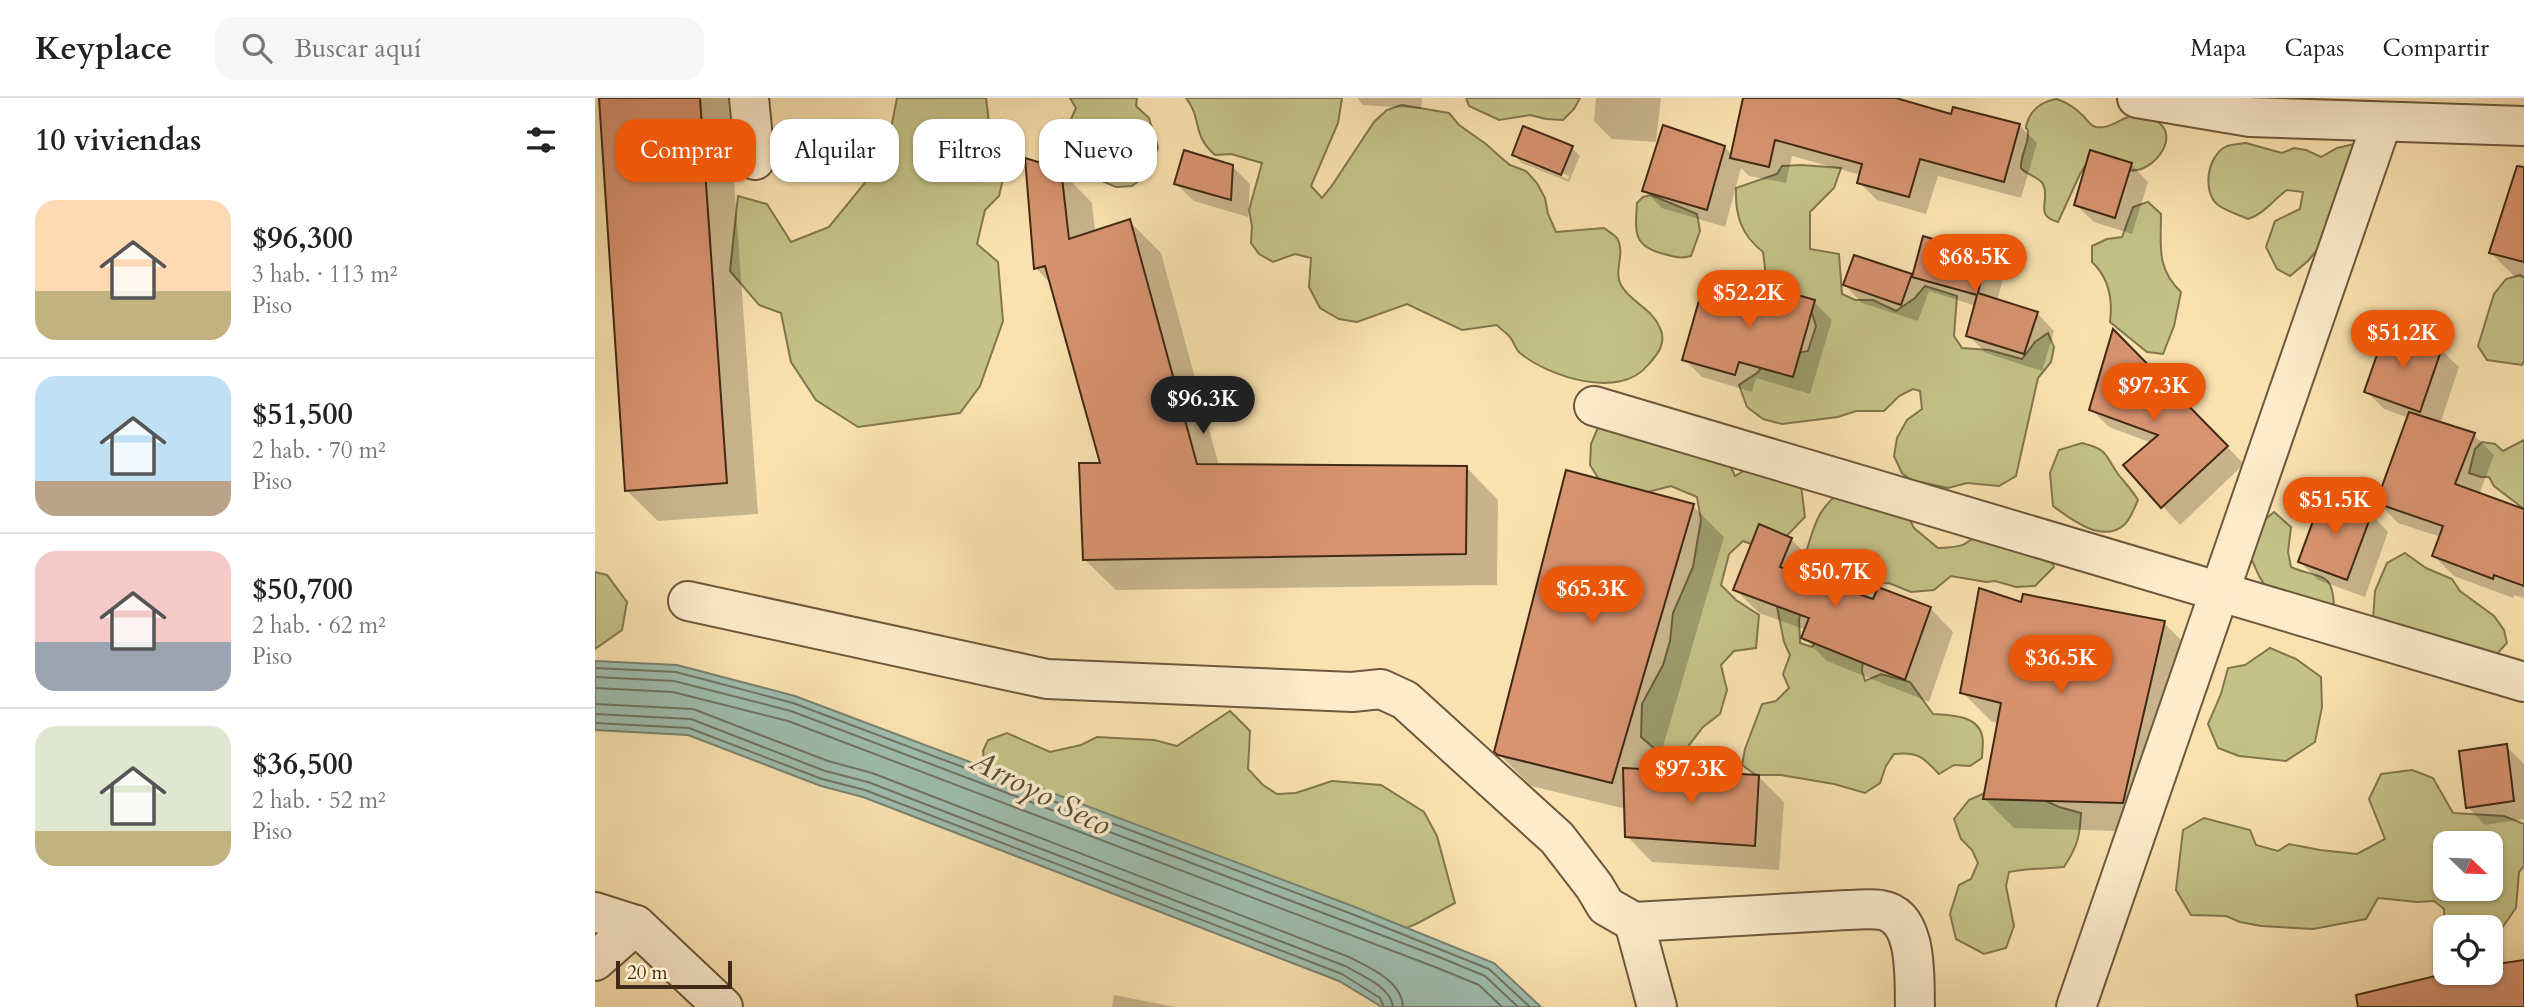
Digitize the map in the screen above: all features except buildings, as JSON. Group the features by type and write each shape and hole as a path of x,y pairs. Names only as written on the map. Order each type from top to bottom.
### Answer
{"street":[{"path":"749,98 751,119"},
{"path":"2137,98 2250,117 2524,126"},
{"path":"2076,1007 2382,122"},
{"path":"1594,406 2524,682"},
{"path":"688,601 1047,679 1352,692 1381,689 1405,700 1557,838 1606,906 1634,922 1883,910 1897,917 1908,932 1915,1007"},
{"path":"595,912 636,925 723,1007"},
{"path":"1634,922 1657,1007"},
{"path":"595,961 636,925"}],"shaded area":[{"path":"897,98 986,98 989,119 913,119 913,182 1002,182 999,196 985,210 977,244 998,262 1003,321 980,386 960,413 858,427 816,400 791,362 781,313 759,305 730,271 738,196 767,204 791,242 829,227 865,182 899,182 899,119 893,119"},
{"path":"1070,98 1137,98 1136,106 1149,119 1071,119 1076,108"},
{"path":"1186,98 1342,98 1338,123 1311,186 1322,198 1374,122 1387,110 1402,105 1449,113 1459,125 1510,165 1526,171 1537,183 1556,232 1604,228 1617,238 1620,250 1619,280 1625,291 1656,321 1662,333 1658,352 1636,376 1603,383 1566,377 1533,362 1518,351 1511,338 1497,325 1462,330 1407,304 1357,322 1339,319 1320,308 1309,287 1311,258 1295,254 1273,262 1259,254 1251,243 1249,210 1262,163 1231,154 1215,155 1203,140"},
{"path":"1466,98 1580,98 1563,120 1530,115 1499,120 1469,106"},
{"path":"2057,99 2075,109 2096,127 2104,127 2139,115 2158,122 2166,135 2163,150 2144,168 2131,171 2089,160 2058,222 2046,216 2044,211 2043,184 2021,168 2028,138 2026,128 2031,114 2038,106"},
{"path":"2246,143 2282,153 2294,148 2306,150 2321,157 2337,148 2354,144 2331,233 2308,261 2290,276 2277,269 2266,247 2275,221 2300,209 2303,192 2287,190 2264,210 2248,219 2218,205 2210,192 2209,175 2214,158 2227,146"},
{"path":"1782,166 1841,168 1834,188 1810,212 1810,249 1839,254 1842,294 1855,300 1873,300 1896,311 1915,298 1925,286 1957,296 1954,336 1962,348 1989,350 2022,359 2035,342 2048,333 2054,347 2051,362 2038,378 2016,476 1999,486 1967,483 1948,488 1911,480 1902,473 1894,456 1897,438 1907,420 1922,409 1920,391 1913,389 1899,396 1884,411 1856,411 1838,417 1782,424 1763,419 1747,407 1739,385 1757,373 1770,358 1808,351 1816,326 1810,307 1768,293 1763,252 1749,239 1741,224 1736,188 1777,174"},
{"path":"1104,182 1137,182 1132,186 1116,187"},
{"path":"1651,195 1697,214 1700,231 1691,256 1668,255 1654,251 1641,242 1636,230 1637,203 1643,197"},
{"path":"2148,202 2161,214 2164,265 2167,274 2181,292 2174,326 2163,354 2147,352 2110,322 2109,289 2092,262 2092,246 2107,239 2122,237 2133,207"},
{"path":"2520,275 2524,277 2524,361 2522,365 2487,360 2478,346 2494,294 2506,279"},
{"path":"1603,416 1725,454 1735,476 1758,462 1800,477 1805,517 1772,546 1743,541 1729,554 1721,585 1736,600 1759,615 1756,648 1734,651 1721,665 1727,690 1720,714 1703,727 1683,753 1654,748 1641,737 1642,704 1663,665 1670,641 1673,613 1693,567 1701,520 1697,497 1671,486 1636,495 1607,492 1590,465 1591,444"},
{"path":"2524,440 2524,509 2494,486 2489,477 2469,473 2475,449 2482,442 2495,444 2503,451"},
{"path":"2082,443 2105,454 2138,500 2126,523 2115,530 2106,532 2087,528 2053,506 2050,473 2059,450"},
{"path":"1840,492 1905,511 1914,528 1938,548 1963,545 1982,529 2047,549 2054,567 2035,586 2016,587 1995,581 1951,576 1934,590 1911,592 1889,583 1866,584 1859,575 1821,574 1805,556 1821,513"},
{"path":"2274,512 2291,527 2288,552 2291,567 2317,575 2328,582 2334,611 2269,592 2259,576 2246,547 2256,527"},
{"path":"2405,553 2426,568 2452,579 2460,591 2494,616 2504,630 2507,643 2491,660 2373,620 2375,591 2387,563"},
{"path":"595,572 607,575 627,602 622,630 595,649"},
{"path":"1789,587 1806,592 1799,620 1800,643 1812,647 1822,634 1864,644 1862,671 1865,681 1881,674 1910,682 1933,714 1962,717 1975,723 1982,735 1982,758 1970,766 1954,765 1939,774 1920,757 1894,754 1880,783 1865,793 1834,784 1781,775 1756,775 1742,765 1745,749 1762,704 1776,701 1789,688 1783,674 1790,655 1784,642 1777,607"},
{"path":"2270,648 2296,659 2321,677 2322,707 2315,742 2286,761 2239,756 2218,748 2208,724 2221,694 2228,668 2245,665"},
{"path":"1230,711 1250,731 1248,769 1263,785 1277,794 1296,793 1332,781 1381,785 1424,812 1437,836 1455,903 1390,935 986,778 983,751 988,740 1007,733 1050,752 1081,745 1097,737 1154,740 1177,746"},
{"path":"2412,770 2433,778 2453,813 2504,816 2524,824 2524,866 2519,872 2516,908 2503,926 2503,915 2444,915 2444,909 2434,901 2417,902 2378,898 2366,919 2313,929 2261,926 2226,916 2191,915 2176,890 2183,830 2204,818 2250,830 2256,845 2278,851 2289,844 2357,854 2385,839 2369,799 2381,774"},
{"path":"1998,787 2022,790 2059,807 2081,813 2081,821 2077,842 2064,867 2009,872 2006,886 2014,926 2006,948 1984,954 1956,939 1950,914 1959,885 1971,879 1978,863 1972,850 1961,839 1954,819 1969,800"}],"water":[{"name":"Arroyo Seco","path":"595,661 677,665 795,696 1355,907 1494,963 1541,1007 1382,1007 1339,981 863,797 821,786 688,735 595,730"}]}
